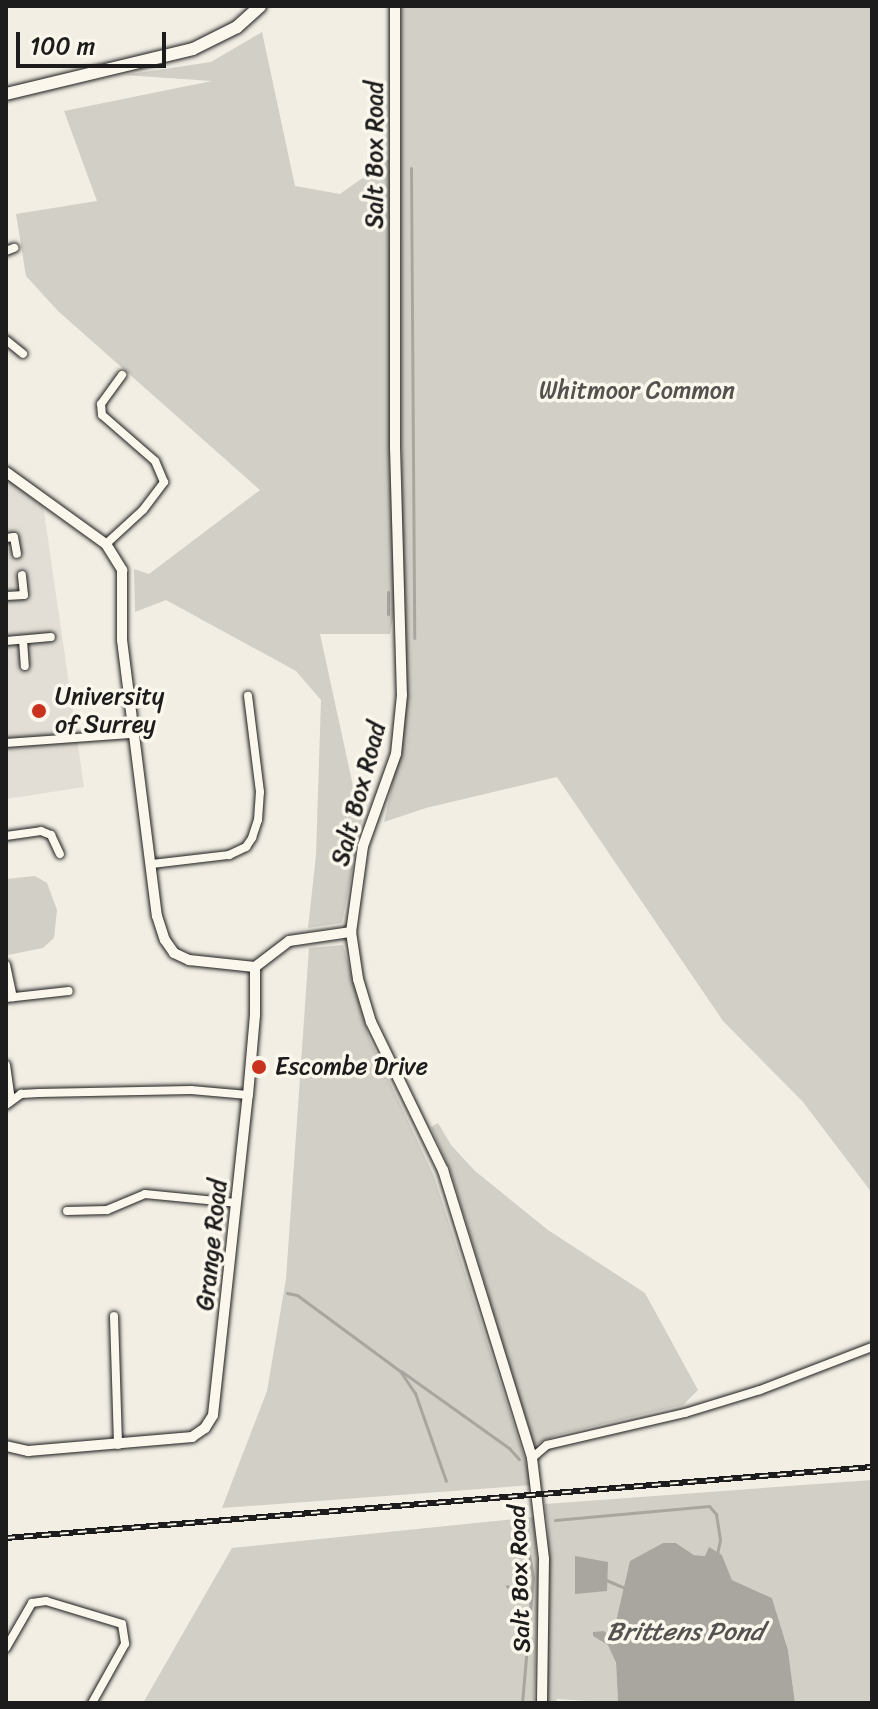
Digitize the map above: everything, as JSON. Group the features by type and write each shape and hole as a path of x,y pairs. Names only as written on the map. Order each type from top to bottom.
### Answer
{"main road":[{"path":"6,94 193,49 237,27 260,6"}],"street":[{"name":"Salt Box Road","path":"395,6 395,447 402,695 396,754 363,846 351,932 358,979 371,1022 443,1170 532,1458 543,1547 542,1703"},
{"path":"6,340 23,354"},
{"path":"106,544 143,510 164,482 155,461 102,415 101,404 122,375"},
{"path":"6,472 106,544 117,558 124,580 122,640 159,927 174,953 208,964 255,967 289,941 351,932"},
{"path":"6,538 14,537 17,554"},
{"path":"6,596 24,595 22,575"},
{"path":"6,641 51,637"},
{"path":"23,640 25,666"},
{"path":"152,864 229,855 246,847 252,838 258,820 260,792 248,696"},
{"path":"6,743 133,734"},
{"path":"6,836 41,831 51,835 60,854"},
{"path":"6,965 9,998 69,991"},
{"name":"Grange Road","path":"6,1446 28,1451 192,1437 205,1428 213,1415 248,1095 255,1015 255,967"},
{"path":"6,1065 8,1102 21,1094 39,1093 191,1090 248,1095"},
{"path":"67,1211 107,1210 145,1194 236,1203"},
{"path":"114,1316 118,1445"},
{"path":"532,1458 547,1445 685,1413 760,1390 872,1347"},
{"path":"6,1648 32,1603 46,1601 122,1624 125,1644 92,1703"}],"shaded area":[{"name":"University of Surrey","path":"6,478 43,505 84,787 6,799"}],"green space":[{"name":"Whitmoor Common","path":"401,6 872,6 872,1193 803,1102 723,1021 557,777 426,808 384,822 402,740"},
{"path":"262,32 295,186 340,194 389,159 394,612 390,634 320,634 355,795 364,806 342,923 308,928 316,855 321,700 296,671 166,600 135,612 134,569 149,574 260,490 58,311 26,276 16,214 97,201 64,111 212,81 124,75 211,62"},
{"path":"35,876 47,883 57,910 54,938 43,948 8,955 6,879"},
{"path":"343,945 369,1038 434,1176 533,1485 222,1508 267,1391 286,1279 309,948"},
{"path":"438,1123 451,1145 475,1171 548,1230 645,1293 698,1390 683,1405 557,1435 534,1445 451,1172 431,1127"},
{"path":"872,1480 872,1703 795,1703 788,1650 772,1598 732,1580 722,1555 709,1548 706,1556 694,1555 676,1543 611,1651 616,1664 618,1703 557,1699 556,1703 546,1703 548,1527 545,1504"},
{"path":"534,1517 538,1576 534,1703 143,1703 232,1548"}],"water":[{"name":"Brittens Pond","path":"663,1543 676,1543 694,1555 705,1556 709,1547 722,1555 732,1580 772,1598 788,1650 795,1703 618,1703 616,1663 608,1645 593,1636 593,1632 604,1631 612,1639 630,1561"},
{"path":"575,1556 608,1562 607,1591 575,1594"}],"waterway":[{"path":"411,168 414,638"},
{"path":"388,592 388,614"},
{"path":"287,1293 297,1295 400,1371 415,1393 446,1481"},
{"path":"401,1371 509,1448 519,1459"},
{"path":"555,1520 709,1506 716,1514 720,1540 717,1554"},
{"path":"522,1703 533,1577 529,1555"},
{"path":"606,1580 625,1588"},
{"path":"507,1586 530,1603"}],"railway":[{"path":"6,1538 872,1467"}],"place":[{"name":"University of Surrey","path":"39,711"},
{"name":"Escombe Drive","path":"259,1067"}]}
